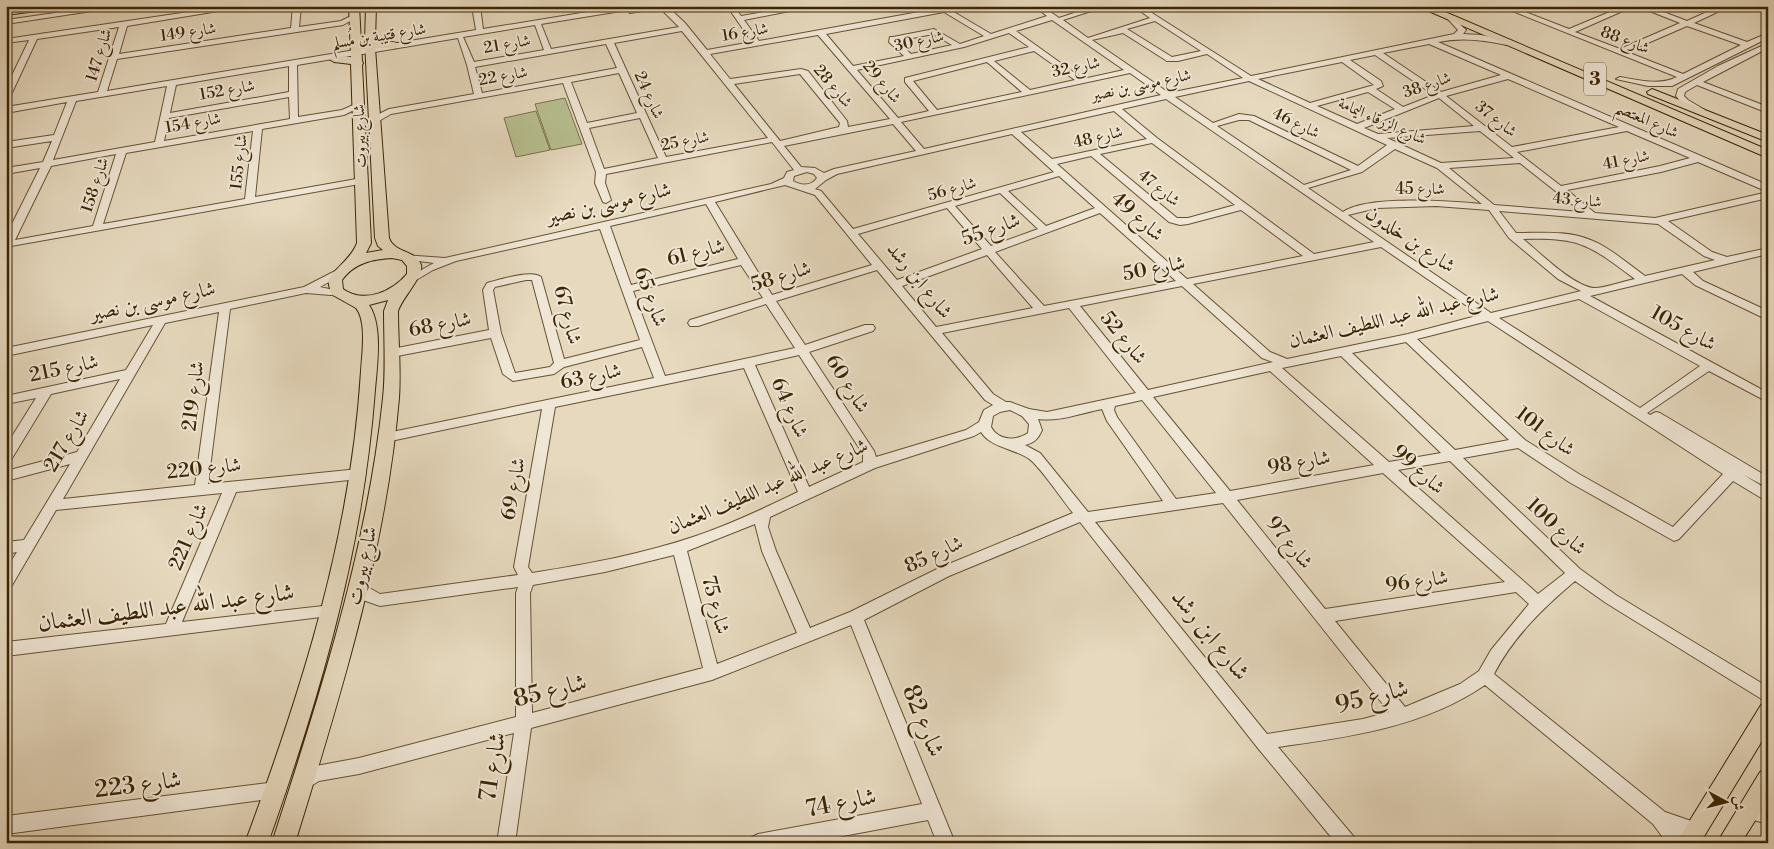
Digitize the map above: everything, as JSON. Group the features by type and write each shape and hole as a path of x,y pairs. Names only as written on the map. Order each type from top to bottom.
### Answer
{"highway":[{"path":"6,12 51,6"}],"main road":[{"name":"شارع بيروت","path":"371,6 375,145 383,244 402,256"},
{"name":"3","path":"1422,6 1768,154"},
{"name":"3","path":"1440,6 1768,139"},
{"name":"شارع بيروت","path":"347,267 363,245 360,110 355,11"},
{"path":"378,45 391,48 376,55 371,51 378,45"},
{"path":"350,48 357,52 348,59 336,56 350,48"},
{"path":"361,147 375,145"},
{"path":"362,184 367,195 369,216 373,217 380,214"},
{"path":"372,256 402,256 414,265 414,274 408,282 393,293 377,298 346,297 334,284 347,267 372,256"},
{"name":"شارع بيروت","path":"283,843 324,715 359,588 386,437 391,397 391,311 394,302 408,282"},
{"name":"شارع بيروت","path":"256,843 311,688 332,611 352,521 367,404 369,319 366,309 346,297"},
{"path":"368,381 374,385 380,384 389,380 392,376"},
{"path":"367,404 370,399 378,395 386,394 391,397"},
{"path":"311,688 316,692 321,692 333,683"},
{"path":"301,717 314,710 319,710 324,715"},
{"path":"1687,839 1768,712"},
{"path":"275,792 302,787"},
{"path":"1728,843 1762,802"}],"street":[{"path":"6,22 122,6"},
{"path":"165,18 167,6"},
{"path":"6,41 246,6"},
{"path":"295,30 297,6"},
{"path":"476,6 480,32"},
{"name":"شارع قتيبة بن مُسلم","path":"391,48 638,6"},
{"path":"730,6 757,44"},
{"path":"739,18 812,6"},
{"name":"شارع 16","path":"705,53 966,6"},
{"name":"شارع بن خلدون","path":"1037,6 1130,70 1217,123 1348,212 1494,316 1768,483"},
{"name":"شارع بن خلدون","path":"1045,6 1382,244 1494,316 1731,474 1768,496"},
{"path":"1063,18 1104,6"},
{"name":"شارع الزرقاء اليمامة","path":"1136,6 1249,78 1440,166 1476,192 1492,208 1513,236 1562,277 1579,287 1594,292"},
{"name":"شارع 88","path":"1503,6 1682,76"},
{"path":"1513,10 1523,6"},
{"path":"1568,32 1631,6"},
{"path":"1640,6 1747,45"},
{"path":"1620,52 1727,6"},
{"path":"1755,6 1768,10"},
{"path":"665,8 705,53 799,170"},
{"name":"شارع قتيبة بن مُسلم","path":"391,48 665,8"},
{"name":"شارع 30","path":"946,10 991,37"},
{"name":"شارع 149","path":"113,57 345,22 355,11"},
{"name":"شارع 30","path":"852,69 958,46 1052,17"},
{"path":"1451,18 1462,30 1457,36"},
{"path":"1124,30 1122,28 1155,19"},
{"name":"شارع 147","path":"102,94 124,24"},
{"name":"شارع 21","path":"538,26 548,51"},
{"name":"شارع 21","path":"470,65 684,28"},
{"path":"1010,30 1081,81"},
{"path":"1092,38 1124,30 1174,60 1206,52"},
{"path":"910,57 893,42 893,39 934,32 958,46"},
{"name":"شارع 29","path":"821,33 921,151"},
{"path":"1620,79 1661,85 1672,83 1682,76 1768,35"},
{"name":"شارع موسى بن نصير","path":"819,182 834,172 921,151 1170,95 1376,52 1457,36 1481,37 1507,43"},
{"path":"6,98 34,37"},
{"path":"461,38 478,95"},
{"name":"شارع 24","path":"609,41 663,160"},
{"name":"شارع المعتصم","path":"1431,42 1768,188"},
{"path":"1702,112 1681,98 1680,93 1725,66 1767,47"},
{"name":"شارع 32","path":"935,113 908,80 990,61 1035,48"},
{"name":"شارع قتيبة بن مُسلم","path":"357,52 371,51"},
{"name":"شارع 37","path":"1376,52 1440,95 1593,216"},
{"name":"شارع قتيبة بن مُسلم","path":"102,94 293,65 336,56"},
{"name":"شارع قتيبة بن مُسلم","path":"6,110 336,56"},
{"path":"1309,106 1370,90 1380,85 1344,59"},
{"path":"1718,59 1725,66"},
{"name":"شارع 32","path":"990,61 1029,93"},
{"path":"1709,63 1725,66"},
{"path":"293,65 294,121"},
{"name":"شارع 22","path":"374,115 622,70"},
{"name":"شارع 32","path":"839,131 935,113 1130,70"},
{"name":"شارع 28","path":"727,82 793,71 805,73 844,123 843,128 839,131 777,142"},
{"path":"6,74 18,73"},
{"name":"شارع 38","path":"1358,127 1440,95 1508,76"},
{"path":"566,80 600,172 600,183 606,200"},
{"path":"1697,82 1766,108"},
{"path":"1672,83 1678,87 1686,88"},
{"path":"159,145 172,84"},
{"path":"1370,90 1402,110"},
{"name":"شارع 152","path":"166,116 294,94"},
{"path":"8,242 47,164 73,99"},
{"name":"شارع 47","path":"1115,107 1154,140 1311,257"},
{"name":"شارع 154","path":"6,171 360,110"},
{"path":"584,126 641,115"},
{"name":"شارع 46","path":"1217,123 1239,117 1251,118 1359,170"},
{"name":"شارع 155","path":"250,200 258,127"},
{"path":"1378,136 1483,128"},
{"name":"شارع 41","path":"1511,150 1628,128"},
{"name":"شارع 49","path":"1013,130 1100,210 1266,355 1286,363"},
{"path":"6,145 59,137"},
{"name":"شارع 48","path":"1048,163 1154,140"},
{"name":"شارع 25","path":"600,172 777,142"},
{"path":"1308,185 1359,170 1395,144"},
{"name":"شارع 158","path":"97,228 122,151"},
{"name":"شارع 47","path":"1093,153 1173,220 1180,222 1188,221 1244,206"},
{"name":"شارع 41","path":"1559,188 1661,169 1699,159"},
{"path":"1440,166 1524,160"},
{"path":"790,183 790,174 799,170 809,169 819,182"},
{"name":"شارع 56","path":"852,232 1060,173"},
{"name":"شارع ابن رشد","path":"790,183 804,188 819,182 852,232 998,408"},
{"name":"شارع موسى بن نصير","path":"408,282 434,265 454,259 790,183"},
{"path":"8,242 250,200 362,184"},
{"path":"1002,190 1045,230"},
{"name":"شارع 43","path":"1492,208 1659,220 1768,195"},
{"name":"شارع 60","path":"709,201 744,261 869,454 870,465"},
{"name":"شارع 45","path":"1348,212 1377,205 1410,202 1492,208"},
{"path":"949,205 1041,310"},
{"name":"شارع 55","path":"895,285 1100,210"},
{"path":"1659,220 1714,257 1727,261"},
{"name":"شارع 65","path":"604,225 661,382"},
{"path":"1513,236 1582,239 1643,280"},
{"name":"شارع 50","path":"933,331 1382,244"},
{"name":"شارع عبد الله عبد اللطيف العثمان","path":"1027,413 1047,416 1110,403 1272,366 1408,338 1685,270 1765,253"},
{"name":"شارع موسى بن نصير","path":"402,256 431,260 454,259"},
{"name":"شارع 61","path":"627,289 744,261"},
{"name":"شارع 58","path":"694,323 879,266"},
{"name":"شارع موسى بن نصير","path":"306,290 347,267"},
{"path":"1685,270 1699,283 1768,316"},
{"name":"شارع 67","path":"526,276 536,277 559,354 560,364 554,370 513,377 509,374 495,333 488,290 491,286 526,276"},
{"name":"شارع موسى بن نصير","path":"7,352 306,290 324,290 346,297"},
{"name":"شارع 105","path":"1580,295 1768,398"},
{"name":"شارع 52","path":"1072,304 1145,395"},
{"name":"شارع 219","path":"201,490 225,306"},
{"name":"شارع 217","path":"6,583 162,319"},
{"name":"شارع 60","path":"803,350 869,328"},
{"name":"شارع 68","path":"392,353 495,333"},
{"name":"شارع 101","path":"1408,338 1520,443 1574,478 1674,535 1731,474"},
{"path":"560,364 646,342"},
{"name":"شارع 63","path":"386,437 661,382 803,350"},
{"name":"شارع 100","path":"1344,352 1557,558 1575,573 1611,598 1768,696"},
{"name":"شارع 64","path":"748,363 806,495"},
{"name":"شارع 99","path":"1272,366 1538,603"},
{"path":"1646,410 1710,366"},
{"name":"شارع 215","path":"6,400 130,373"},
{"path":"6,457 46,392"},
{"name":"شارع 97","path":"1145,395 1402,716"},
{"path":"1110,403 1108,410 1110,418 1173,505"},
{"name":"شارع 69","path":"528,579 521,567 549,405"},
{"path":"998,408 1016,408 1027,413 1034,422 1035,427 1031,436 1020,442 1012,444 996,440 986,431 984,425 986,416 998,408"},
{"name":"شارع عبد الله عبد اللطيف العثمان","path":"359,588 368,596 380,600 528,579 624,562 679,548 764,515 870,465 970,433 984,425"},
{"name":"شارع ابن رشد","path":"1031,436 1035,456"},
{"name":"شارع 98","path":"1084,517 1226,497 1520,443"},
{"name":"شارع ابن رشد","path":"1012,444 1035,456 1264,742 1348,843"},
{"path":"6,476 81,456"},
{"name":"شارع 220","path":"52,504 359,474"},
{"name":"شارع 221","path":"171,630 231,487"},
{"path":"764,515 761,527 769,551 806,637"},
{"name":"شارع 85","path":"302,787 316,774 359,766 712,673 855,617 944,572 1084,517"},
{"path":"6,548 29,545"},
{"name":"شارع 75","path":"679,548 712,673"},
{"name":"شارع 95","path":"1264,742 1363,727 1402,716 1466,689 1485,676 1496,655 1538,603 1575,573"},
{"name":"شارع 71","path":"506,843 524,722 523,593 528,579"},
{"name":"شارع 96","path":"1323,616 1518,586"},
{"name":"شارع عبد الله عبد اللطيف العثمان","path":"6,649 332,611"},
{"name":"شارع 82","path":"855,617 946,843"},
{"path":"1485,676 1687,839"},
{"name":"شارع 223","path":"6,825 275,792"},
{"name":"شارع 74","path":"758,843 933,810"}],"green space":[{"path":"565,98 582,144 551,150 535,104"},
{"path":"536,111 550,150 516,157 504,118"}]}
